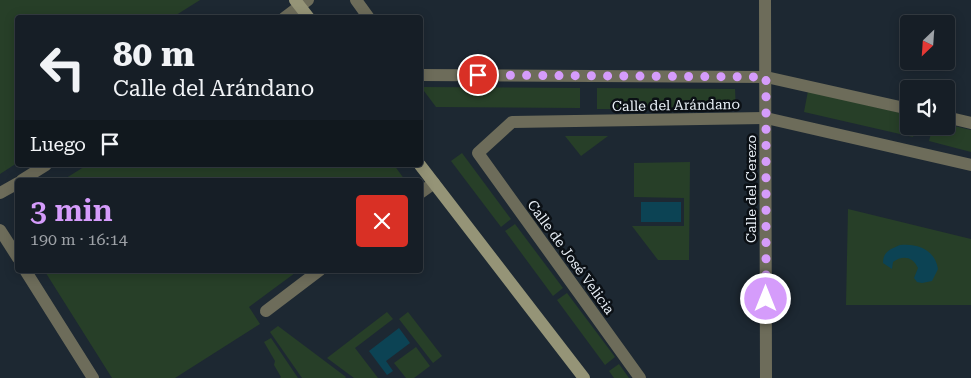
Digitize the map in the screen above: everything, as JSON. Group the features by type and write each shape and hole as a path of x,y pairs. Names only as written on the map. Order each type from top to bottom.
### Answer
{"street":[{"path":"356,0 368,15"},
{"name":"Calle del Cerezo","path":"765,0 766,378"},
{"path":"287,15 301,2 308,15"},
{"name":"Calle del Arándano","path":"423,75 766,77 900,107"},
{"name":"Calle del Arándano","path":"478,153 512,122 766,118 971,165"},
{"path":"955,119 971,123"},
{"name":"Calle de José Velicia","path":"478,153 640,378"},
{"path":"25,178 43,167"},
{"path":"422,167 584,378"},
{"path":"423,192 434,183"},
{"path":"0,193 15,184"},
{"path":"0,230 15,253"},
{"path":"27,273 93,378"},
{"path":"266,311 316,273"}],"green space":[{"path":"0,0 200,0 176,15 15,15 15,164 0,174"},
{"path":"423,87 580,88 580,108 436,107"},
{"path":"597,88 735,89 736,110 597,109"},
{"path":"808,91 900,113 900,134 804,112"},
{"path":"955,126 971,130 971,152 929,141 931,135 955,135"},
{"path":"565,136 608,136 581,156"},
{"path":"462,153 511,219 501,227 451,161"},
{"path":"690,162 689,260 658,260 632,226 684,226 684,198 634,197 634,163"},
{"path":"84,167 395,167 404,178 66,178"},
{"path":"848,209 971,239 971,305 846,305"},
{"path":"515,224 563,288 553,296 505,231"},
{"path":"46,273 295,273 249,307 260,324 175,378 112,378"},
{"path":"567,293 615,357 605,365 557,300"},
{"path":"387,312 393,319 355,348 378,378 354,378 327,358"},
{"path":"408,312 442,356 433,363 399,319"},
{"path":"278,326 346,377 302,378 270,332"},
{"path":"271,338 298,378 280,378 274,365 275,361 264,342"},
{"path":"416,347 430,366 414,378 406,378 394,363"},
{"path":"619,364 629,378 614,378 609,371"}],"water":[{"path":"641,202 681,202 681,222 641,222"},
{"path":"900,245 913,245 925,249 933,257 938,269 932,281 917,282 914,278 918,268 910,259 900,258 896,260 893,262 892,269 883,263 886,253"},
{"path":"399,328 410,343 386,361 393,371 387,375 369,351"}],"route":[{"path":"478,75 766,77 766,299"}]}
